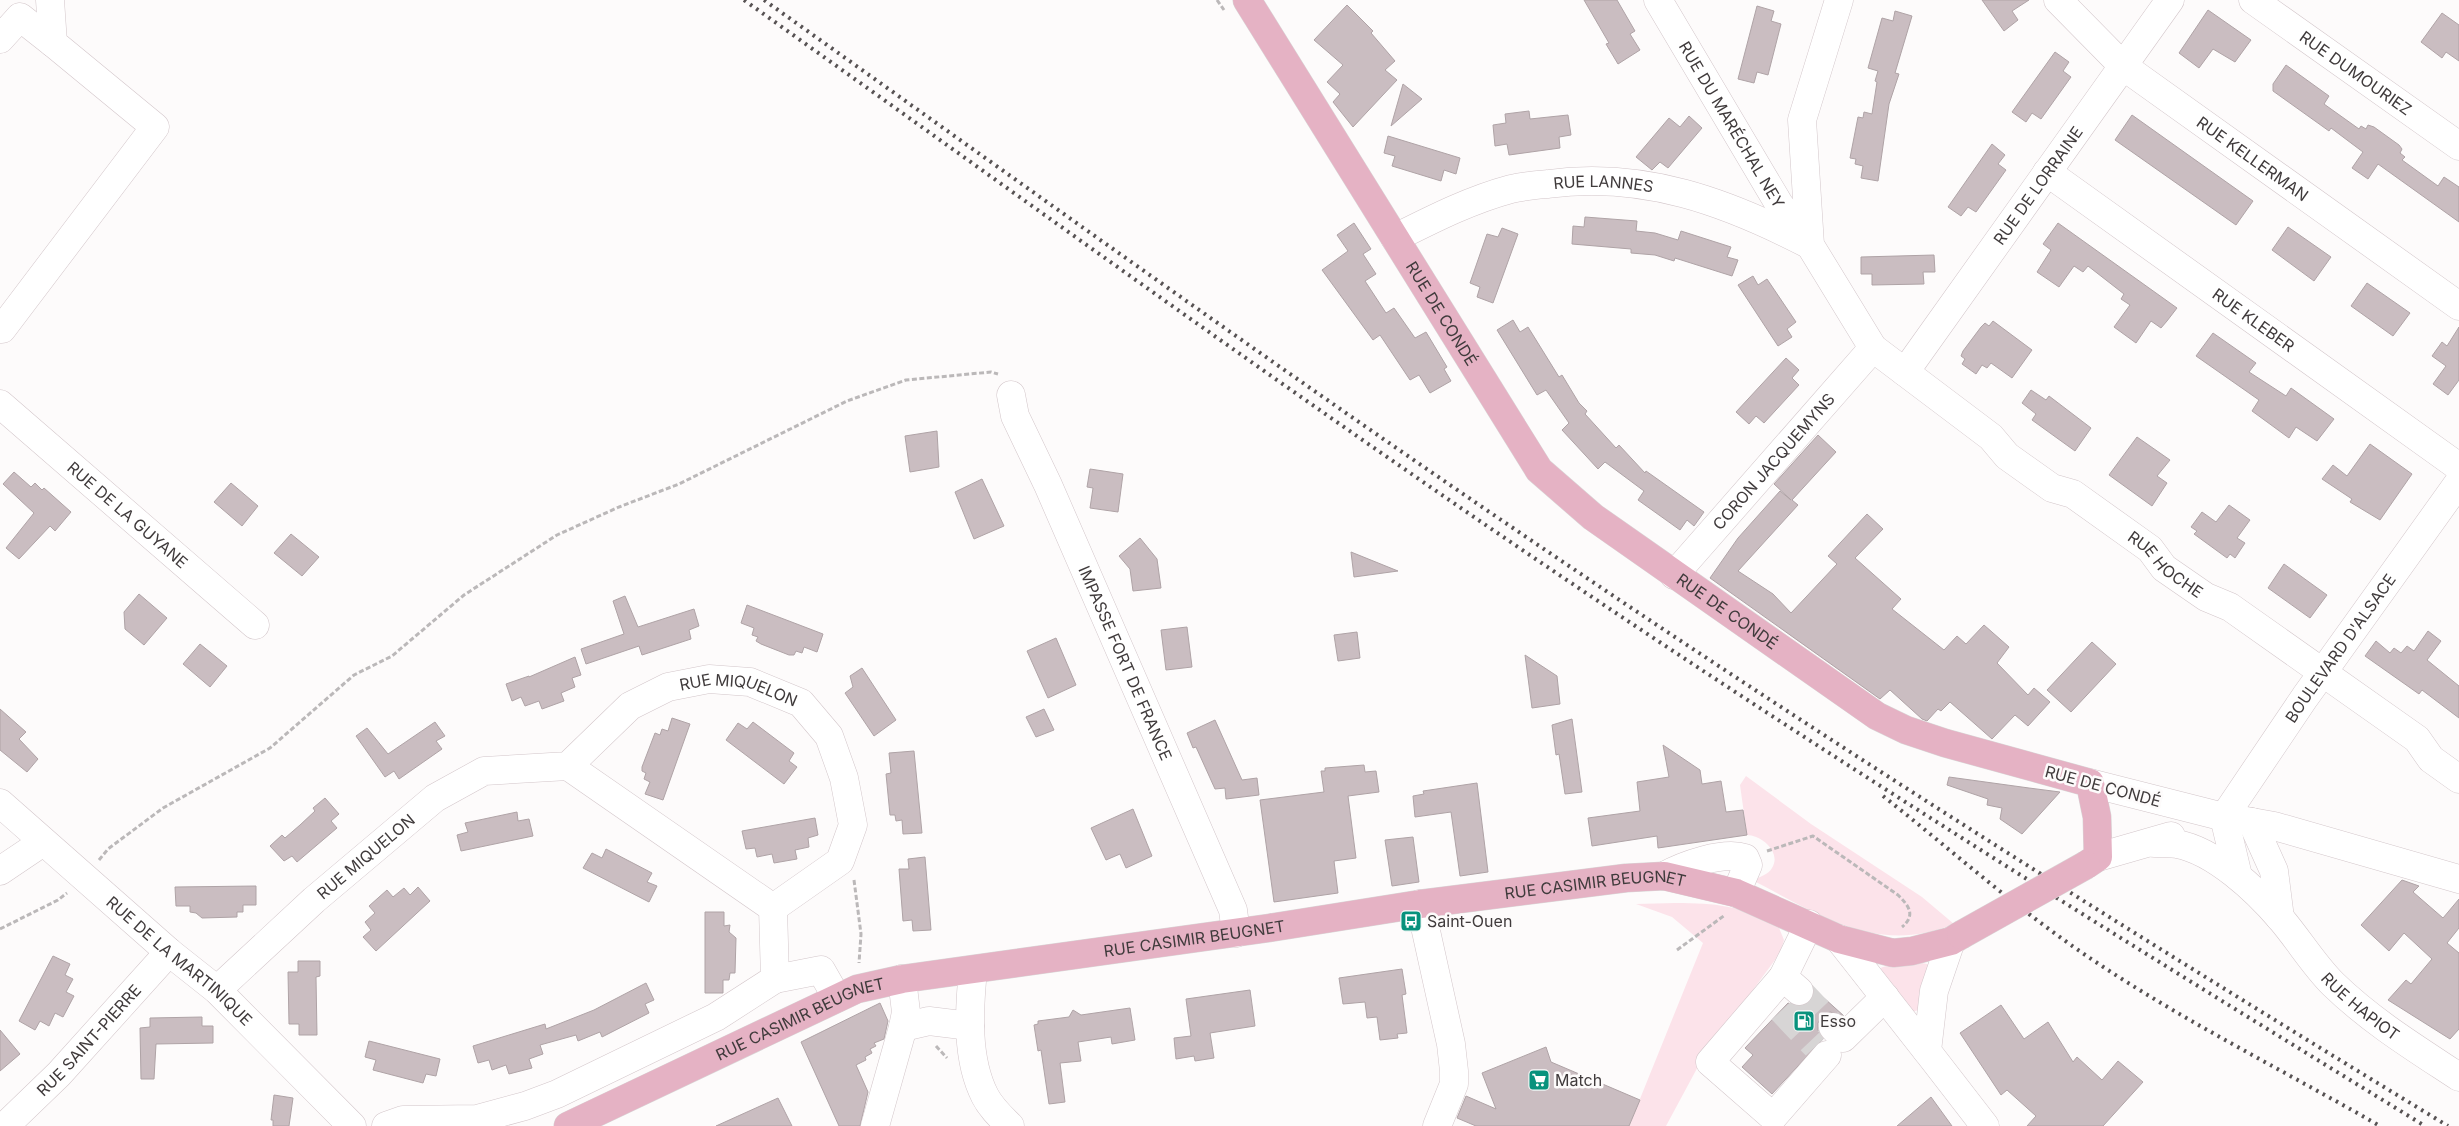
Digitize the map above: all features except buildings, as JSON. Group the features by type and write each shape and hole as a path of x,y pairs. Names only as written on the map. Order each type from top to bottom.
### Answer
{"main road":[{"name":"RUE DE CONDÉ","path":"1247,0 1539,470 1593,517 1877,716 1895,726 1945,743 2090,783"},
{"path":"1893,953 1912,951 1956,938 2092,861 2097,818 2090,783"},
{"name":"RUE CASIMIR BEUGNET","path":"568,1126 847,994 902,979 1236,933 1420,904 1626,878 1664,876 1743,895 1839,939 1893,953"}],"street":[{"path":"50,0 53,43"},
{"name":"RUE DU MARÉCHAL NEY","path":"1658,0 1779,204 1810,245 1873,348"},
{"path":"1810,245 1802,120 1839,0"},
{"name":"RUE KELLERMAN","path":"2058,0 2123,66 2459,306"},
{"name":"RUE DE LORRAINE","path":"1905,372 2170,0"},
{"name":"RUE DUMOURIEZ","path":"2253,0 2459,146"},
{"path":"0,39 20,17 156,127 2,329"},
{"name":"RUE KLEBER","path":"2048,172 2459,467"},
{"name":"RUE LANNES","path":"1395,238 1445,212 1512,188 1571,181 1611,180 1652,185 1726,206 1765,222 1810,245"},
{"name":"RUE HOCHE","path":"1873,348 1992,437 2007,456 2052,488 2073,494 2150,550 2164,568 2206,597 2230,607 2417,739 2431,759 2459,779"},
{"name":"CORON JACQUEMYNS","path":"1674,575 1873,348"},
{"name":"IMPASSE FORT DE FRANCE","path":"1011,395 1015,416 1052,494 1233,910 1236,933"},
{"name":"RUE DE LA GUYANE","path":"0,404 255,625"},
{"name":"BOULEVARD D'ALSACE","path":"2224,817 2323,673 2459,482"},
{"name":"RUE MIQUELON","path":"216,990 314,900 435,798 484,771 568,766 630,706 668,687 709,679 750,682 801,703 829,736 844,778 853,825 840,861"},
{"path":"568,766 774,908"},
{"name":"RUE DE CONDÉ","path":"2090,783 2224,817 2274,826 2459,879"},
{"name":"RUE DE LA MARTINIQUE","path":"0,803 169,952 216,990 352,1126"},
{"path":"2092,861 2154,842 2224,817 2238,876"},
{"name":"RUE HAPIOT","path":"2252,822 2274,871 2280,918"},
{"path":"0,871 43,842"},
{"name":"RUE HAPIOT","path":"2154,842 2178,844 2203,854 2238,876 2280,918 2313,963 2352,1002 2377,1023 2459,1076"},
{"path":"1664,876 1687,864 1737,856 1745,858 1748,865 1743,895"},
{"path":"774,908 840,861"},
{"path":"1420,904 1451,1044 1454,1071 1454,1084 1437,1126"},
{"path":"774,908 775,979"},
{"path":"1809,924 1782,994 1710,1062 1773,1117 1830,1042 1885,997"},
{"path":"1927,1051 1934,991 1956,938"},
{"path":"1839,939 1985,1126"},
{"name":"RUE SAINT-PIERRE","path":"5,1126 59,1074 169,952"},
{"path":"386,1126 403,1120 477,1119 526,1106 558,1094 716,1017 775,979 820,970 847,994"},
{"path":"973,970 970,1026 975,1067 985,1097 1010,1126"},
{"path":"875,1126 904,1027 906,1012 902,979"},
{"path":"904,1027 929,1021 970,1026"}],"path":[{"path":"0,930 58,900 85,878 108,849 156,814 270,748 354,674 392,656 464,595 557,535 619,507 679,484 847,401 906,380 991,372 1014,378 1011,395"},
{"path":"1745,858 1813,836 1898,895 1907,904 1910,914 1909,921 1896,932 1893,953"},
{"path":"840,861 853,873 862,934 847,994"},
{"path":"1677,950 1743,895"}],"shaded area":[{"path":"1746,776 1811,824 1922,897 1954,924 1926,933 1899,935 1873,933 1849,927 1825,917 1752,880 1763,876 1771,870 1774,856 1764,841 1747,835 1740,785"},
{"path":"1636,904 1716,905 1750,913 1777,923 1784,940 1780,953 1701,1061 1666,1126 1629,1126 1703,943 1672,917"},
{"path":"1927,964 1931,968 1918,1010 1910,1013 1880,972 1881,968 1884,967"}],"tunnel":[{"path":"1799,991 1833,1027"},
{"path":"1782,1010 1816,1046"}],"railway":[{"path":"744,0 1277,380 1601,603 2010,869 2425,1126"},
{"path":"764,0 1267,358 1572,568 1897,782 2227,990 2448,1126"},
{"path":"1883,796 2018,905 2102,966 2219,1037 2380,1126"}],"place":[{"name":"Saint-Ouen","path":"1411,921"},
{"name":"Esso","path":"1804,1021"},
{"name":"Match","path":"1539,1080"}]}
